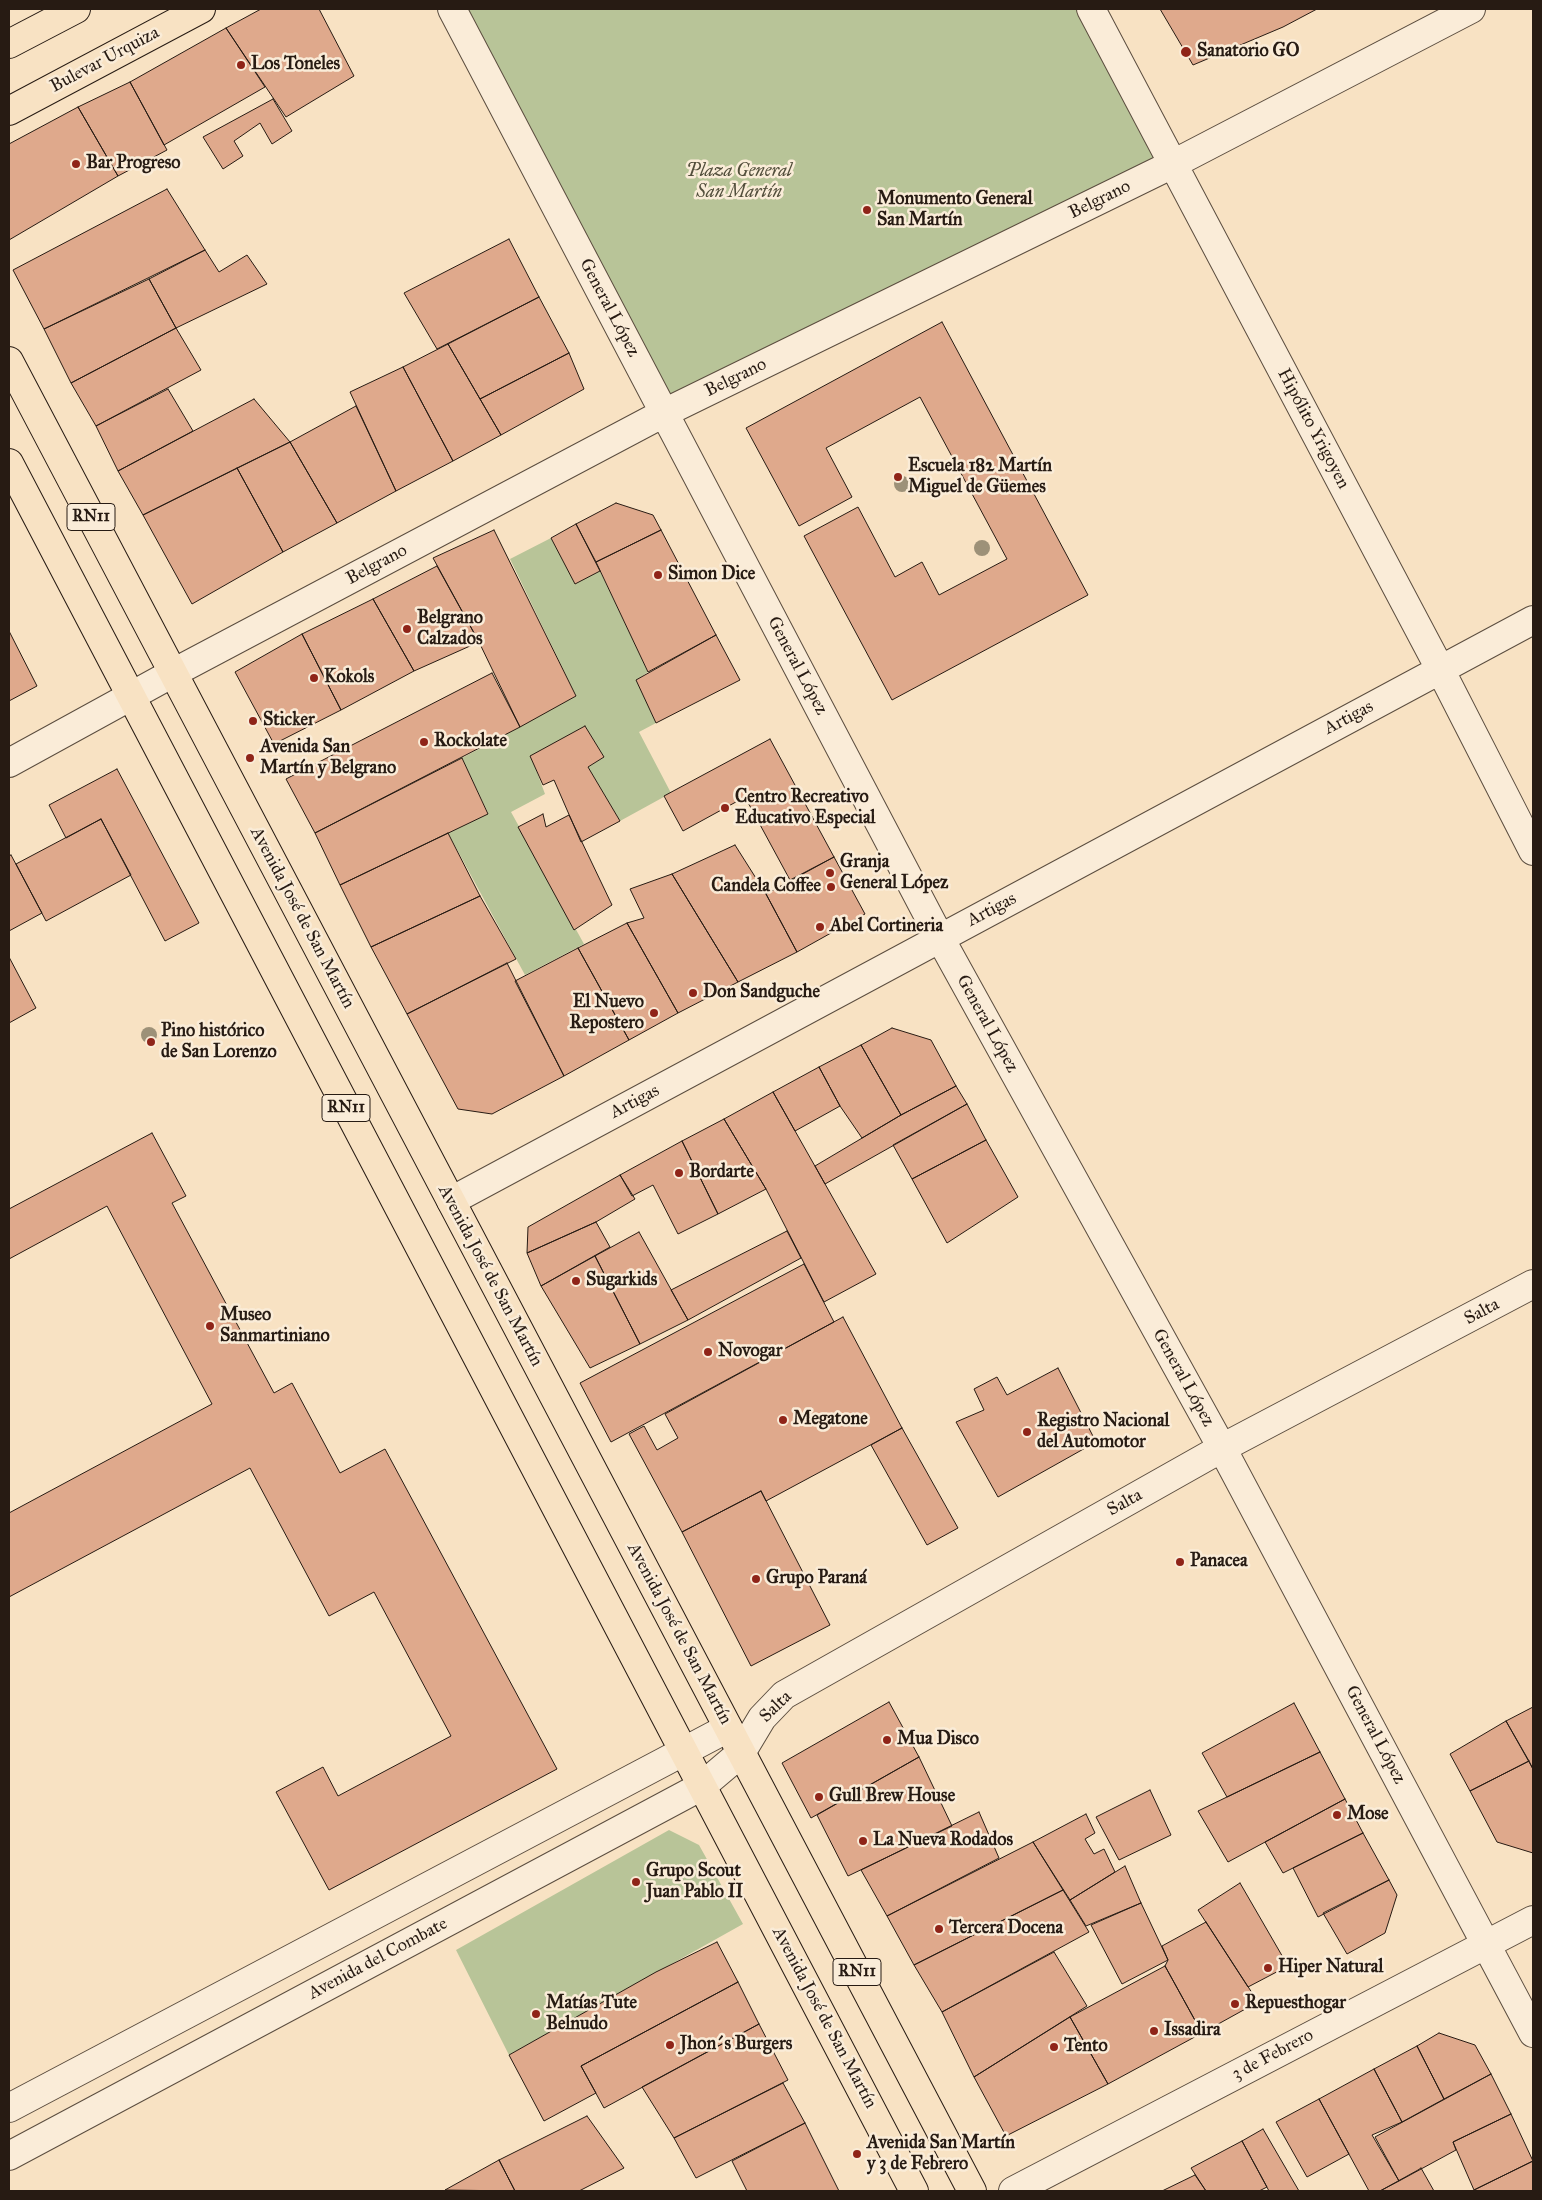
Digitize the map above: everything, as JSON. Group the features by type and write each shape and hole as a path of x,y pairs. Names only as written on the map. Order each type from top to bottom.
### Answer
{"main road":[{"path":"9,44 76,9"},
{"name":"Bulevar Urquiza","path":"9,111 201,9"},
{"name":"Avenida José de San Martín","path":"9,361 972,2191"},
{"name":"Avenida José de San Martín","path":"9,463 914,2191"}],"street":[{"name":"General López","path":"452,9 940,938 1222,1448 1533,2033"},
{"name":"Hipólito Yrigoyen","path":"1091,9 1440,669 1533,850"},
{"name":"Belgrano","path":"9,763 173,673 664,413 1172,164 1472,9"},
{"name":"Artigas","path":"451,1201 1533,620"},
{"name":"Salta","path":"741,1753 762,1718 784,1695 1222,1448 1533,1284"},
{"path":"9,2108 728,1728"},
{"name":"Avenida del Combate","path":"9,2156 702,1786 741,1753"},
{"name":"3 de Febrero","path":"1013,2191 1533,1920"}],"green space":[{"name":"Plaza General San Martín","path":"452,9 1091,9 1173,164 664,413"},
{"path":"551,538 575,583 600,571 648,672 637,680 656,723 639,732 671,793 620,821 588,767 604,757 585,726 531,756 545,794 511,812 584,944 525,975 448,833 488,813 462,758 576,696 510,559"},
{"path":"669,1830 699,1845 743,1924 509,2055 456,1950"}],"building":[{"path":"261,9 319,9 354,76 286,117 226,28"},
{"path":"1160,9 1317,9 1283,27 1193,65"},
{"path":"226,28 265,87 164,145 130,82"},
{"path":"130,82 167,150 118,176 78,107"},
{"path":"273,99 292,131 272,144 260,123 234,141 243,156 223,169 203,137"},
{"path":"78,107 118,176 9,240 9,144"},
{"path":"167,189 205,250 44,329 13,270"},
{"path":"509,239 539,297 437,349 404,293"},
{"path":"205,250 219,272 247,255 267,284 176,328 149,279"},
{"path":"149,279 176,328 71,383 44,329"},
{"path":"539,297 569,353 480,399 448,344"},
{"name":"Escuela 182 Martín Miguel de Güemes","path":"942,322 1088,595 892,700 804,536 858,507 895,577 922,562 939,595 1007,559 920,397 826,448 852,497 799,526 746,428"},
{"path":"176,328 201,370 96,426 71,383"},
{"path":"448,344 501,435 453,461 403,367"},
{"path":"569,353 584,389 501,435 480,399"},
{"path":"403,367 453,461 396,491 350,392"},
{"path":"168,389 193,431 118,471 96,426"},
{"path":"254,399 290,442 143,515 118,471"},
{"path":"356,406 396,491 337,523 290,442"},
{"path":"290,442 337,523 283,552 237,468"},
{"path":"237,468 283,552 192,604 143,515"},
{"path":"616,503 653,515 661,530 596,562 576,524"},
{"path":"576,524 600,571 575,584 551,538"},
{"path":"494,530 576,696 520,727 479,642 433,558"},
{"path":"661,530 716,635 648,672 596,562"},
{"path":"437,566 479,642 414,671 373,599"},
{"path":"373,599 414,671 341,710 302,634"},
{"path":"9,631 37,686 9,701"},
{"path":"302,634 341,710 274,744 235,672"},
{"path":"716,635 740,680 656,723 636,680"},
{"name":"Rockolate","path":"492,673 520,727 315,833 286,779"},
{"path":"585,726 604,757 588,767 620,821 581,842 554,780 543,785 530,756"},
{"path":"770,739 834,857 790,880 745,797 683,831 664,796"},
{"path":"462,758 488,814 340,885 315,833"},
{"path":"117,769 199,923 165,941 101,819 66,838 49,805"},
{"path":"543,814 546,827 569,815 612,905 574,930 518,827"},
{"path":"101,819 131,875 46,921 16,864"},
{"path":"448,833 480,896 371,947 340,885"},
{"path":"735,845 766,894 797,952 738,982 672,874"},
{"path":"11,855 42,913 9,931 9,856"},
{"path":"834,857 865,914 797,952 766,894"},
{"path":"672,874 738,982 678,1013 627,923 644,918 630,889"},
{"path":"480,896 516,959 407,1014 371,947"},
{"path":"627,923 678,1013 629,1040 578,948"},
{"path":"578,948 629,1040 564,1076 515,981"},
{"path":"9,957 36,1008 9,1023"},
{"path":"507,963 564,1076 492,1114 458,1109 407,1014"},
{"path":"892,1028 931,1040 956,1086 901,1115 861,1045"},
{"path":"861,1045 901,1115 862,1138 840,1106 819,1067"},
{"path":"819,1067 840,1106 795,1131 773,1092"},
{"path":"956,1086 967,1104 825,1184 815,1166 901,1115"},
{"path":"773,1092 876,1274 824,1302 766,1189 724,1119"},
{"path":"967,1104 986,1140 912,1179 893,1145"},
{"path":"724,1119 766,1189 718,1214 682,1141"},
{"path":"152,1133 186,1196 172,1203 274,1393 292,1383 340,1473 385,1449 557,1769 329,1890 276,1792 323,1767 338,1796 451,1736 374,1592 329,1616 250,1468 9,1597 9,1513 212,1404 107,1206 9,1259 9,1209"},
{"path":"986,1140 1018,1197 947,1243 912,1179"},
{"path":"682,1141 718,1214 678,1234 653,1185 632,1196 620,1175"},
{"path":"620,1175 635,1199 596,1222 527,1253 528,1227"},
{"path":"596,1222 610,1247 541,1286 527,1253"},
{"path":"787,1231 801,1258 688,1320 671,1290"},
{"path":"639,1232 688,1320 640,1344 595,1256"},
{"path":"595,1256 640,1344 590,1368 541,1286"},
{"name":"Novogar","path":"804,1264 834,1322 611,1442 580,1383"},
{"name":"Megatone","path":"843,1317 902,1428 766,1501 761,1491 682,1532 629,1434 644,1426 657,1450 678,1438 665,1414"},
{"name":"Registro Nacional del Automotor","path":"1058,1368 1096,1442 998,1497 956,1422 984,1410 974,1389 997,1377 1007,1395"},
{"path":"902,1428 958,1528 927,1545 871,1445"},
{"name":"Grupo Paraná","path":"761,1491 830,1625 751,1666 682,1532"},
{"path":"889,1702 919,1757 811,1818 782,1763"},
{"path":"1294,1703 1320,1752 1227,1797 1202,1753"},
{"path":"1533,1707 1533,1769 1506,1721"},
{"path":"1506,1721 1529,1761 1470,1791 1450,1754"},
{"path":"1320,1752 1345,1799 1228,1862 1198,1811"},
{"path":"919,1757 952,1826 848,1876 817,1815"},
{"path":"1529,1761 1533,1769 1533,1853 1497,1842 1470,1791"},
{"path":"1150,1790 1171,1835 1119,1860 1096,1817"},
{"path":"1345,1799 1363,1833 1283,1873 1265,1842"},
{"path":"979,1812 999,1858 887,1916 861,1870"},
{"path":"1086,1814 1095,1833 1085,1839 1094,1854 1104,1849 1115,1872 1070,1900 1033,1842"},
{"path":"1363,1833 1389,1880 1318,1917 1293,1868"},
{"path":"1033,1842 1063,1890 914,1965 887,1916"},
{"path":"1125,1866 1141,1903 1086,1926 1070,1900"},
{"path":"1389,1880 1397,1895 1385,1933 1347,1954 1323,1913"},
{"path":"1240,1883 1288,1966 1248,1987 1198,1910"},
{"path":"1063,1890 1089,1932 942,2012 914,1965"},
{"path":"1141,1903 1168,1960 1122,1984 1091,1925"},
{"path":"1206,1922 1258,2002 1202,2033 1165,1966 1168,1960 1162,1946"},
{"path":"717,1942 738,1982 581,2066 596,2093 544,2121 509,2055 656,1972"},
{"path":"1054,1952 1087,2006 974,2077 942,2012"},
{"path":"1165,1966 1202,2033 1108,2084 1070,2017"},
{"name":"Jhon´s Burgers","path":"738,1982 759,2024 604,2108 581,2066"},
{"name":"Tento","path":"1070,2017 1108,2084 1006,2136 974,2077"},
{"path":"759,2024 788,2080 674,2138 642,2087"},
{"path":"1439,2033 1475,2045 1491,2074 1444,2099 1417,2046"},
{"path":"1417,2046 1444,2099 1402,2122 1374,2069"},
{"path":"1374,2069 1402,2122 1372,2135 1399,2181 1380,2191 1369,2191 1319,2099"},
{"path":"1491,2074 1511,2114 1453,2142 1456,2150 1399,2181 1375,2137"},
{"path":"783,2083 805,2123 696,2178 674,2138"},
{"path":"1319,2099 1349,2154 1307,2177 1276,2122"},
{"path":"1511,2114 1533,2161 1474,2190 1453,2142"},
{"path":"587,2116 624,2168 579,2191 515,2191 499,2160"},
{"path":"805,2123 839,2191 747,2191 732,2161"},
{"path":"1263,2129 1299,2191 1269,2191 1242,2141"},
{"path":"1242,2141 1267,2187 1259,2191 1206,2191 1191,2168"},
{"path":"499,2160 515,2191 445,2190"},
{"path":"1533,2161 1533,2191 1474,2191 1474,2190"},
{"path":"1421,2168 1434,2191 1380,2191 1418,2170"},
{"path":"1195,2175 1206,2191 1162,2191"}],"place":[{"name":"Sanatorio GO","path":"1186,52"},
{"name":"Los Toneles","path":"241,65"},
{"name":"Bar Progreso","path":"76,164"},
{"name":"Monumento General San Martín","path":"867,210"},
{"name":"Escuela 182 Martín Miguel de Güemes","path":"898,477"},
{"name":"Simon Dice","path":"658,575"},
{"name":"Belgrano Calzados","path":"407,629"},
{"name":"Kokols","path":"314,678"},
{"name":"Sticker","path":"253,721"},
{"name":"Rockolate","path":"424,742"},
{"name":"Avenida San Martín y Belgrano","path":"250,758"},
{"name":"Centro Recreativo Educativo Especial","path":"725,808"},
{"name":"Granja General López","path":"830,873"},
{"name":"Candela Coffee","path":"831,887"},
{"name":"Abel Cortineria","path":"820,927"},
{"name":"Don Sandguche","path":"693,993"},
{"name":"El Nuevo Repostero","path":"654,1013"},
{"name":"Pino histórico de San Lorenzo","path":"151,1042"},
{"name":"Bordarte","path":"679,1173"},
{"name":"Sugarkids","path":"576,1281"},
{"name":"Museo Sanmartiniano","path":"210,1326"},
{"name":"Novogar","path":"708,1352"},
{"name":"Megatone","path":"783,1420"},
{"name":"Registro Nacional del Automotor","path":"1027,1432"},
{"name":"Panacea","path":"1180,1562"},
{"name":"Grupo Paraná","path":"756,1579"},
{"name":"Mua Disco","path":"887,1740"},
{"name":"Gull Brew House","path":"819,1797"},
{"name":"Mose","path":"1337,1815"},
{"name":"La Nueva Rodados","path":"863,1841"},
{"name":"Grupo Scout Juan Pablo II","path":"636,1882"},
{"name":"Tercera Docena","path":"939,1929"},
{"name":"Hiper Natural","path":"1268,1968"},
{"name":"Repuesthogar","path":"1235,2004"},
{"name":"Matías Tute Belnudo","path":"536,2014"},
{"name":"Issadira","path":"1154,2031"},
{"name":"Jhon´s Burgers","path":"670,2045"},
{"name":"Tento","path":"1054,2047"},
{"name":"Avenida San Martín y 3 de Febrero","path":"857,2154"}]}
